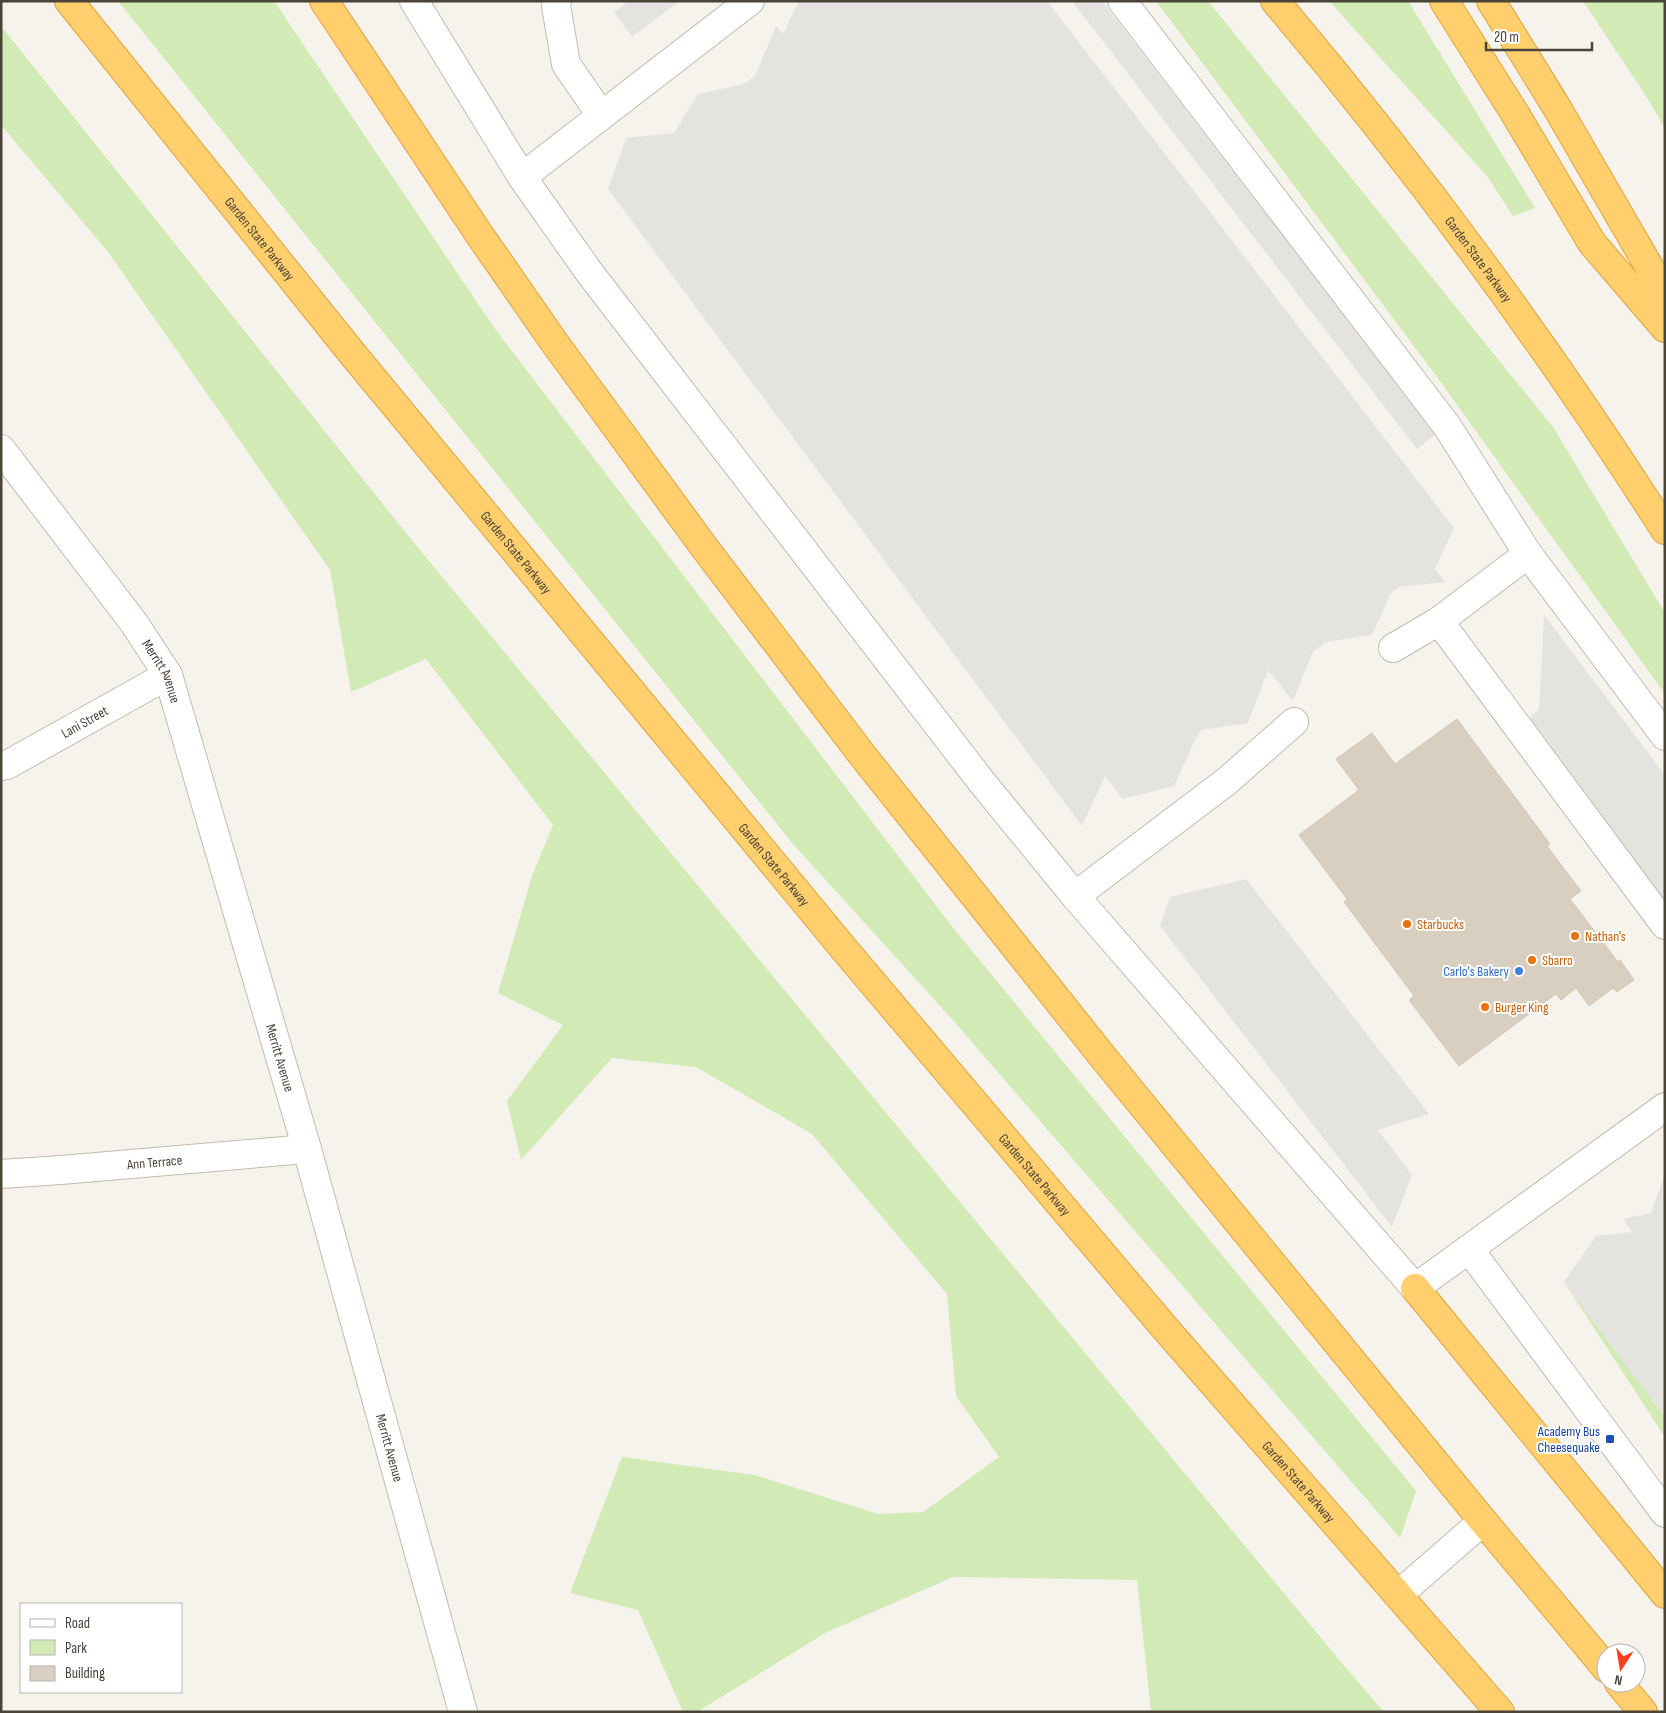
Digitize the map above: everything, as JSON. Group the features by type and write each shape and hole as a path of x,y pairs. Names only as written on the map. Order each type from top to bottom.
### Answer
{"highway":[{"name":"Garden State Parkway","path":"69,1 351,352 844,949 1158,1319 1500,1712"},
{"path":"324,1 479,234 554,342 633,451 863,756 1021,956 1483,1521 1596,1656"},
{"name":"Garden State Parkway","path":"1275,1 1340,79 1448,217 1565,378 1665,530"},
{"path":"1444,1 1514,112 1592,243 1665,328"},
{"path":"1491,1 1556,106 1665,294"},
{"path":"1415,1288 1665,1594"},
{"path":"1627,1693 1643,1712"}],"street":[{"path":"414,1 522,177 596,280 981,781 1076,896 1415,1288 1665,1107"},
{"path":"557,1 556,6 566,64 601,116"},
{"path":"522,177 750,1"},
{"path":"1122,1 1447,426 1528,554 1665,736"},
{"name":"Merritt Avenue","path":"1,449 134,623 168,675 307,1148 463,1712"},
{"path":"1393,648 1439,621 1528,554"},
{"path":"1439,621 1665,925"},
{"name":"Lani Street","path":"1,766 7,766 168,675"},
{"path":"1076,896 1227,781 1294,722"},
{"name":"Ann Terrace","path":"1,1174 307,1148"},
{"path":"1469,1249 1665,1513"},
{"path":"1398,1595 1483,1521"}],"green space":[{"path":"118,1 274,1 495,329 954,929 1416,1491 1400,1538 952,1019 793,844"},
{"path":"1156,1 1208,1 1553,427 1665,613 1665,694 1437,377"},
{"path":"1329,1 1408,1 1535,208 1513,216 1487,176"},
{"path":"1583,1 1665,1 1665,129 1648,99"},
{"path":"1,26 410,538 1384,1712 1151,1712 1137,1580 953,1577 827,1632 697,1712 683,1712 638,1610 570,1593 622,1457 755,1475 878,1514 923,1512 999,1457 956,1396 947,1294 812,1134 696,1067 612,1058 521,1160 507,1101 563,1025 498,993 532,876 553,825 426,659 351,692 330,570 108,252 1,125"},
{"path":"1564,1282 1665,1417 1665,1437"}],"shaded area":[{"path":"629,1 679,1 632,37 614,12"},
{"path":"799,1 1047,1 1454,528 1435,569 1445,582 1399,587 1391,593 1372,635 1326,642 1313,651 1293,701 1268,670 1248,723 1202,730 1195,740 1174,786 1123,799 1105,776 1082,826 608,189 626,138 674,133 698,94 744,84 755,76 776,26 783,34"},
{"path":"1072,1 1102,1 1436,434 1417,449"},
{"path":"1544,615 1665,775 1665,925 1517,726 1539,710"},
{"path":"1246,879 1429,1114 1378,1130 1412,1175 1392,1227 1160,926 1170,897"},
{"path":"1665,1174 1665,1417 1564,1282 1596,1236 1632,1232 1623,1219 1651,1213"}],"building":[{"path":"1457,719 1550,844 1547,846 1581,891 1570,899 1634,980 1617,992 1613,988 1589,1006 1576,988 1561,1000 1556,994 1459,1066 1409,1000 1414,996 1344,902 1347,899 1299,835 1359,790 1336,759 1372,733 1395,764"}],"place":[{"name":"Starbucks","path":"1407,924"},
{"name":"Nathan's","path":"1575,936"},
{"name":"Sbarro","path":"1532,960"},
{"name":"Carlo's Bakery","path":"1519,971"},
{"name":"Burger King","path":"1485,1007"},
{"name":"Academy Bus Cheesequake","path":"1610,1439"}]}
